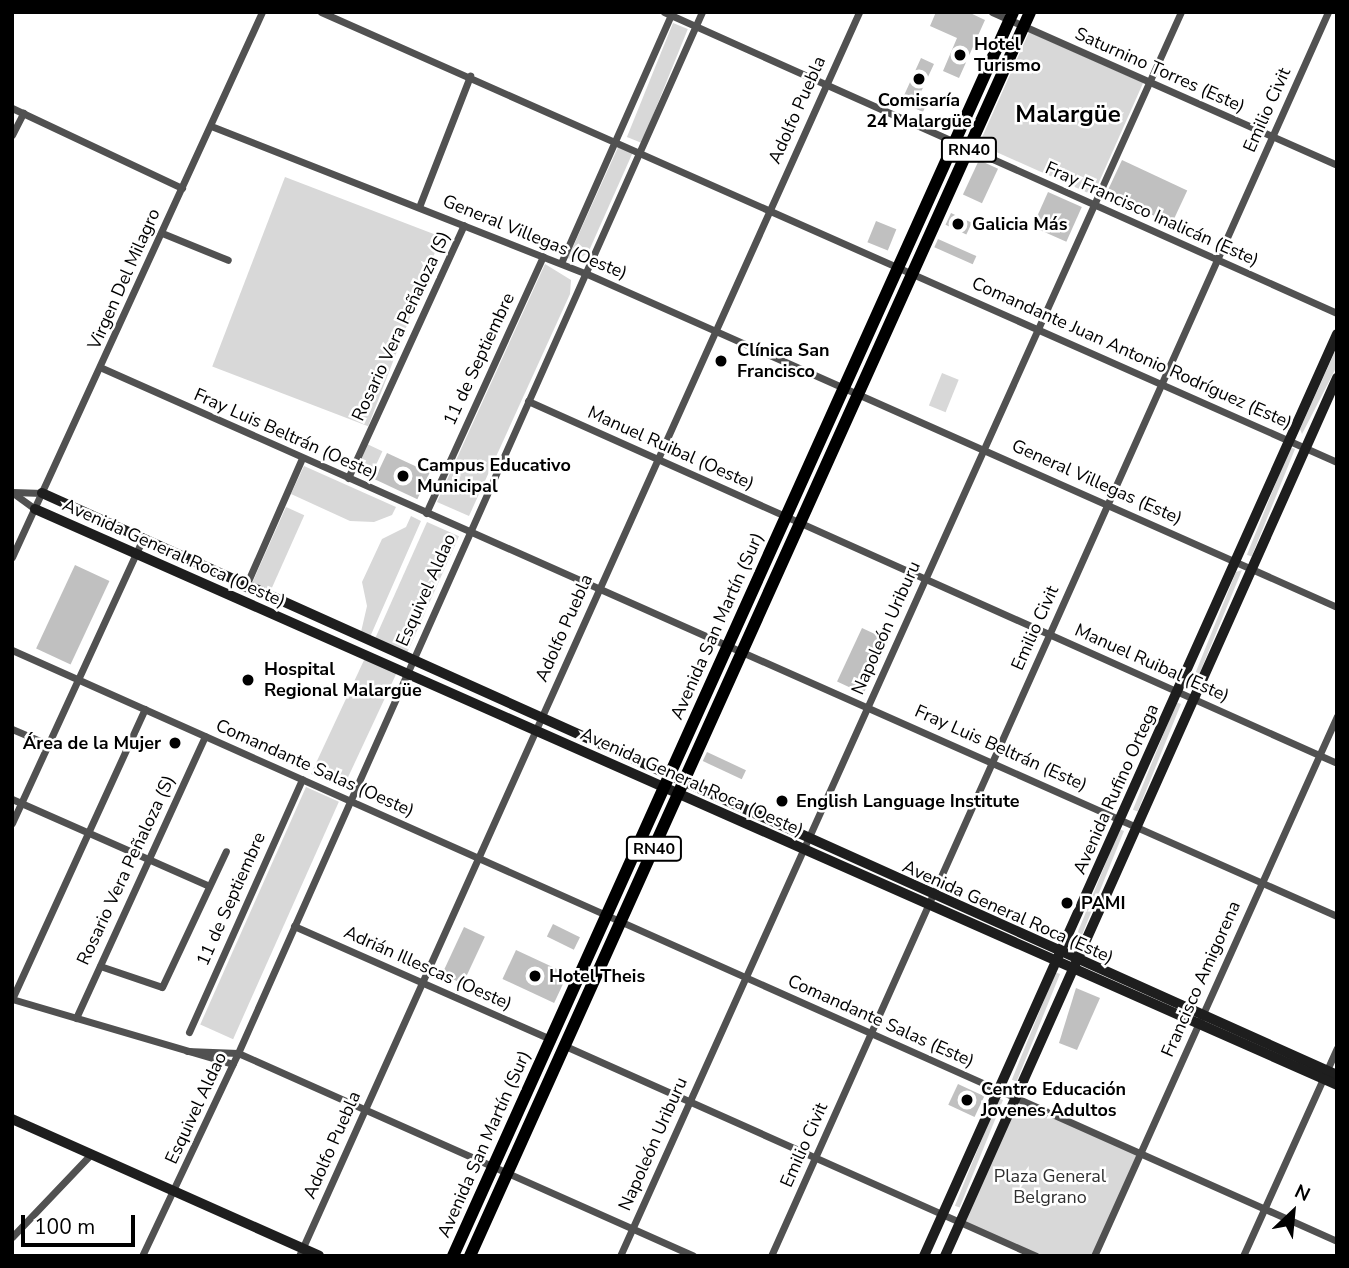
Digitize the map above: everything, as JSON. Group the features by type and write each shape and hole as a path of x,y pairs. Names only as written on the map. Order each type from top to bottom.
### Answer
{"highway":[{"name":"Avenida San Martín (Sur)","path":"470,1256 1030,12"},
{"name":"Avenida San Martín (Sur)","path":"453,1256 1012,16"}],"main road":[{"name":"Avenida Rufino Ortega","path":"924,1256 1337,334"},
{"name":"Avenida Rufino Ortega","path":"945,1256 1337,378"},
{"name":"Avenida General Roca (Oeste)","path":"42,494 409,668"},
{"name":"Avenida General Roca (Oeste)","path":"35,509 135,554 409,668 805,845"},
{"name":"Avenida General Roca (Este)","path":"805,845 1329,1075"},
{"path":"1329,1075 1337,1085"},
{"path":"12,1119 175,1191 301,1252 319,1256"}],"street":[{"name":"Virgen Del Milagro","path":"12,557 102,368 262,12"},
{"name":"Comandante Juan Antonio Rodríguez (Este)","path":"321,12 616,139 1337,462"},
{"name":"Esquivel Aldao","path":"142,1256 238,1053 702,12"},
{"name":"Adolfo Puebla","path":"301,1252 859,12"},
{"name":"Saturnino Torres (Este)","path":"992,12 1012,16 1024,27 1337,165"},
{"name":"Napoleón Uriburu","path":"620,1256 1181,12"},
{"path":"1328,12 1337,16"},
{"name":"Emilio Civit","path":"771,1256 1328,12"},
{"path":"561,263 669,13"},
{"name":"Fray Francisco Inalicán (Este)","path":"669,13 695,27 1337,313"},
{"path":"419,207 470,76"},
{"path":"12,108 182,188"},
{"path":"12,135 23,113"},
{"name":"General Villegas (Oeste)","path":"211,125 561,263 845,386"},
{"name":"Rosario Vera Peñaloza (S)","path":"348,478 464,225"},
{"path":"162,233 229,260"},
{"name":"11 de Septiembre","path":"426,513 543,256"},
{"name":"Fray Luis Beltrán (Oeste)","path":"102,368 469,532 729,643"},
{"name":"General Villegas (Este)","path":"845,386 1337,607"},
{"name":"Manuel Ruibal (Oeste)","path":"528,401 801,524"},
{"path":"244,588 302,458"},
{"path":"12,492 42,494"},
{"path":"12,492 35,509"},
{"name":"Manuel Ruibal (Este)","path":"801,524 1337,763"},
{"path":"12,823 142,540"},
{"name":"Fray Luis Beltrán (Este)","path":"729,643 1337,916"},
{"name":"Comandante Salas (Oeste)","path":"12,650 605,916"},
{"path":"145,709 12,999 233,1064"},
{"name":"Francisco Amigorena","path":"1094,1256 1337,716"},
{"path":"12,729 47,744"},
{"name":"Rosario Vera Peñaloza (S)","path":"76,1018 205,736"},
{"name":"11 de Septiembre","path":"188,1032 302,779"},
{"path":"12,799 209,886"},
{"path":"100,966 162,987 226,850"},
{"name":"Comandante Salas (Este)","path":"605,916 1337,1241"},
{"name":"Adrián Illescas (Oeste)","path":"294,926 1036,1256"},
{"path":"1243,1256 1329,1075 1337,1048"},
{"path":"187,1051 238,1053 693,1256"},
{"path":"12,1237 91,1154"}],"green space":[{"path":"673,23 688,29 642,143 627,137"},
{"path":"1029,32 1143,83 1093,195 979,144"},
{"path":"619,145 633,152 588,253 575,261 568,258"},
{"path":"285,177 441,237 368,426 212,367"},
{"path":"545,264 571,280 570,294 469,516 437,502"},
{"path":"1337,347 1337,366 1302,434 1300,429"},
{"path":"942,373 959,380 946,412 929,405"},
{"path":"367,444 382,451 370,477 355,470"},
{"path":"1290,447 1295,449 1252,557 1247,555"},
{"path":"304,466 396,507 392,515 374,522 350,521 291,494"},
{"path":"286,507 304,515 270,593 251,585"},
{"path":"411,516 421,521 370,637 361,632 367,606 362,582 382,539 406,527"},
{"path":"427,522 459,536 406,655 374,641"},
{"path":"1242,570 1198,677 1193,679 1236,572"},
{"path":"365,658 397,673 343,789 311,774"},
{"path":"1176,702 1181,704 1138,812 1133,810"},
{"path":"306,787 339,802 233,1039 200,1025"},
{"path":"1119,829 1124,831 1081,939 1076,937"},
{"path":"1055,972 1060,974 1017,1082 1012,1080"},
{"path":"998,1098 1003,1100 960,1208 955,1206"},
{"name":"Plaza General Belgrano","path":"1016,1099 1140,1153 1094,1256 1036,1256 960,1222"}],"building":[{"name":"Hotel Turismo","path":"936,12 968,12 985,20 959,78 943,71 957,38 930,26"},
{"name":"Comisaría 24 Malargüe","path":"921,58 934,64 920,94 929,98 923,112 901,102"},
{"path":"979,160 998,169 982,203 963,194"},
{"path":"1122,160 1187,190 1172,224 1106,194"},
{"path":"1048,192 1082,207 1066,242 1033,227"},
{"name":"Galicia Más","path":"951,213 972,223 966,235 946,225"},
{"path":"876,221 896,229 888,251 867,242"},
{"path":"938,239 976,256 973,264 934,247"},
{"name":"Campus Educativo Municipal","path":"387,453 430,473 417,499 375,479"},
{"path":"75,565 109,581 71,664 36,648"},
{"path":"862,628 888,640 863,694 837,681"},
{"path":"707,752 746,770 742,779 703,761"},
{"path":"553,924 580,937 574,950 547,937"},
{"path":"464,927 485,937 463,984 442,974"},
{"name":"Hotel Theis","path":"516,950 568,974 554,1003 502,979"},
{"path":"1076,988 1100,998 1077,1050 1059,1043"},
{"name":"Centro Educación Jovenes Adultos","path":"958,1084 984,1096 975,1117 948,1105"}],"place":[{"name":"Hotel Turismo","path":"960,55"},
{"name":"Comisaría 24 Malargüe","path":"919,79"},
{"name":"Galicia Más","path":"958,224"},
{"name":"Clínica San Francisco","path":"721,361"},
{"name":"Campus Educativo Municipal","path":"403,476"},
{"name":"Hospital Regional Malargüe","path":"248,680"},
{"name":"Área de la Mujer","path":"175,743"},
{"name":"English Language Institute","path":"782,801"},
{"name":"PAMI","path":"1067,903"},
{"name":"Hotel Theis","path":"535,976"},
{"name":"Centro Educación Jovenes Adultos","path":"967,1100"}],"district":[{"name":"Malargüe","path":"1068,115"}]}
